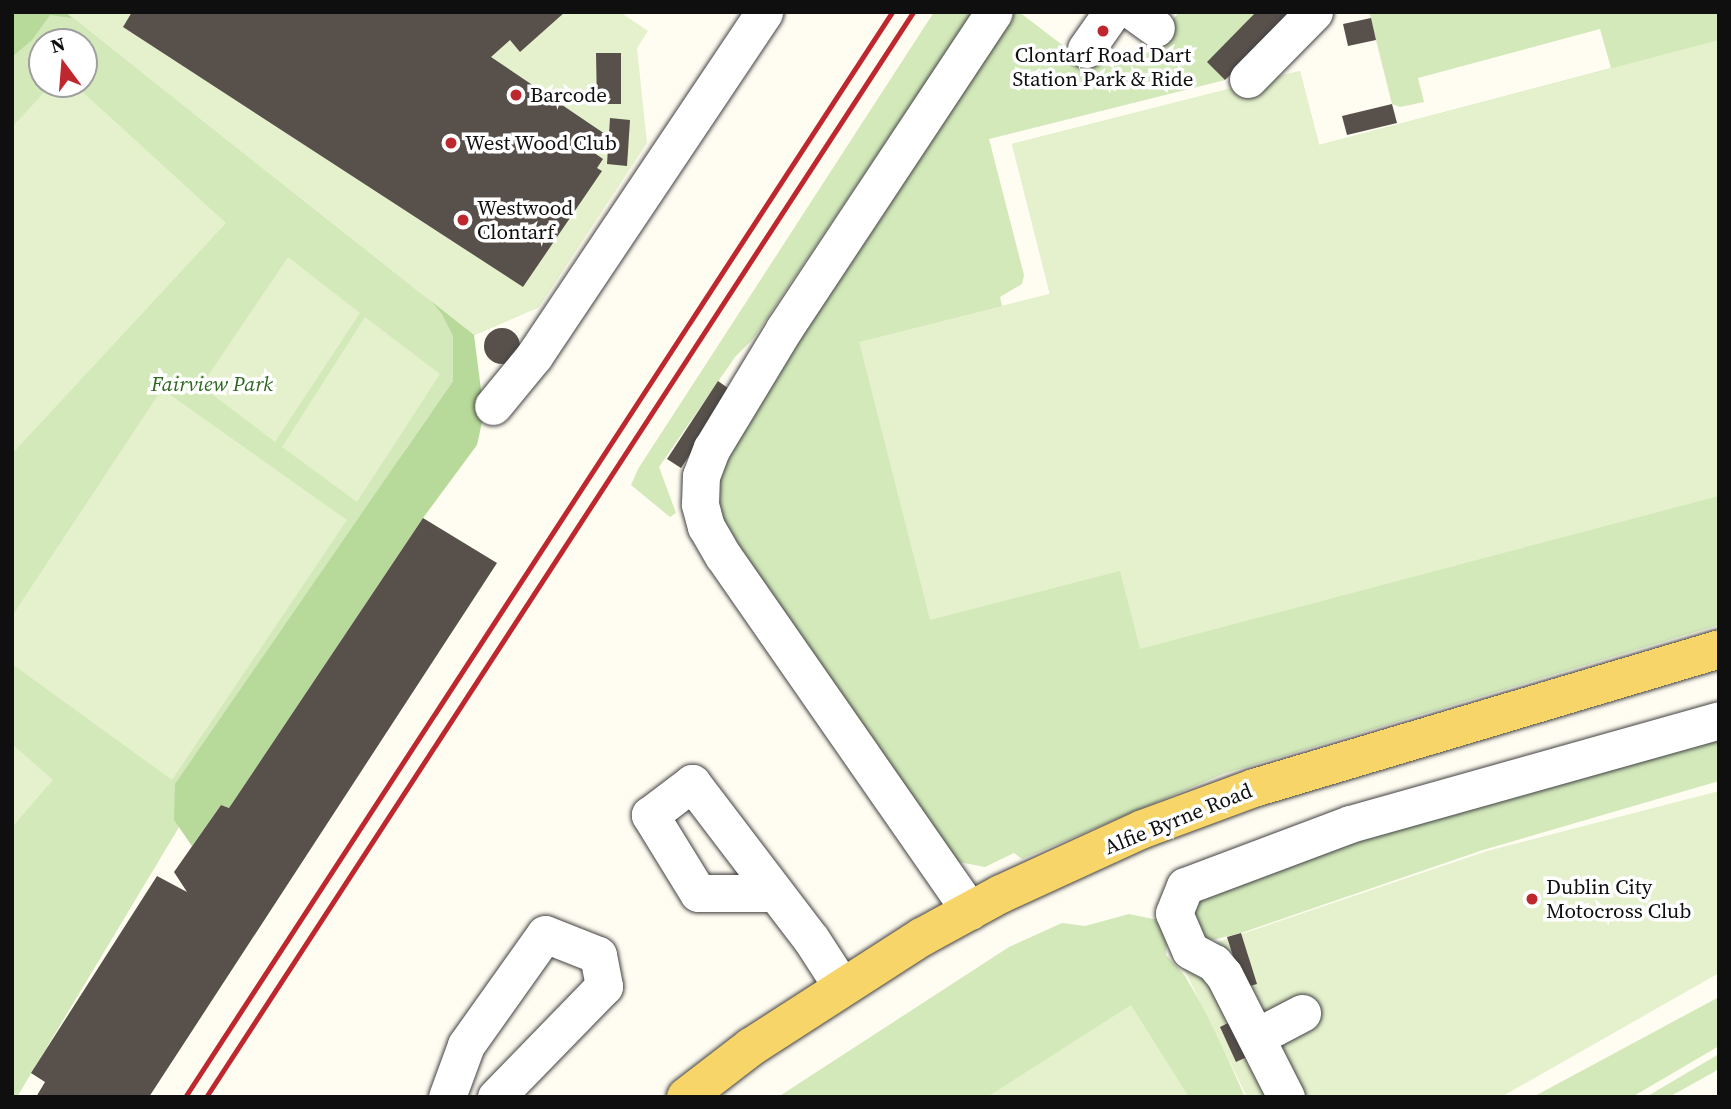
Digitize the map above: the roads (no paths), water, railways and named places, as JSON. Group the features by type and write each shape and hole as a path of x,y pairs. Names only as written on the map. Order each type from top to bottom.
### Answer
{"main road":[{"name":"Alfie Byrne Road","path":"686,1097 842,987 970,911 1143,829 1254,788 1719,649"}],"lane":[{"path":"493,406 534,356 764,12"},
{"path":"970,911 723,556 706,527 700,504 701,476 712,448 784,329 995,12"},
{"path":"1248,79 1314,12"},
{"path":"1286,1097 1224,975 1214,963 1190,950 1174,913 1185,886 1350,824 1719,720"},
{"path":"775,893 842,987"},
{"path":"447,1097 466,1045 545,934 598,955 604,986 496,1097"},
{"path":"1256,1037 1302,1013"}],"railway":[{"path":"185,1097 892,12"},
{"path":"206,1097 913,12"}],"place":[{"name":"Clontarf Road Dart Station Park & Ride","path":"1103,31"},
{"name":"Barcode","path":"516,95"},
{"name":"West Wood Club","path":"451,143"},
{"name":"Westwood Clontarf","path":"463,220"},
{"name":"Dublin City Motocross Club","path":"1532,899"}],"park label":[{"name":"Fairview Park","path":"212,384"}]}
